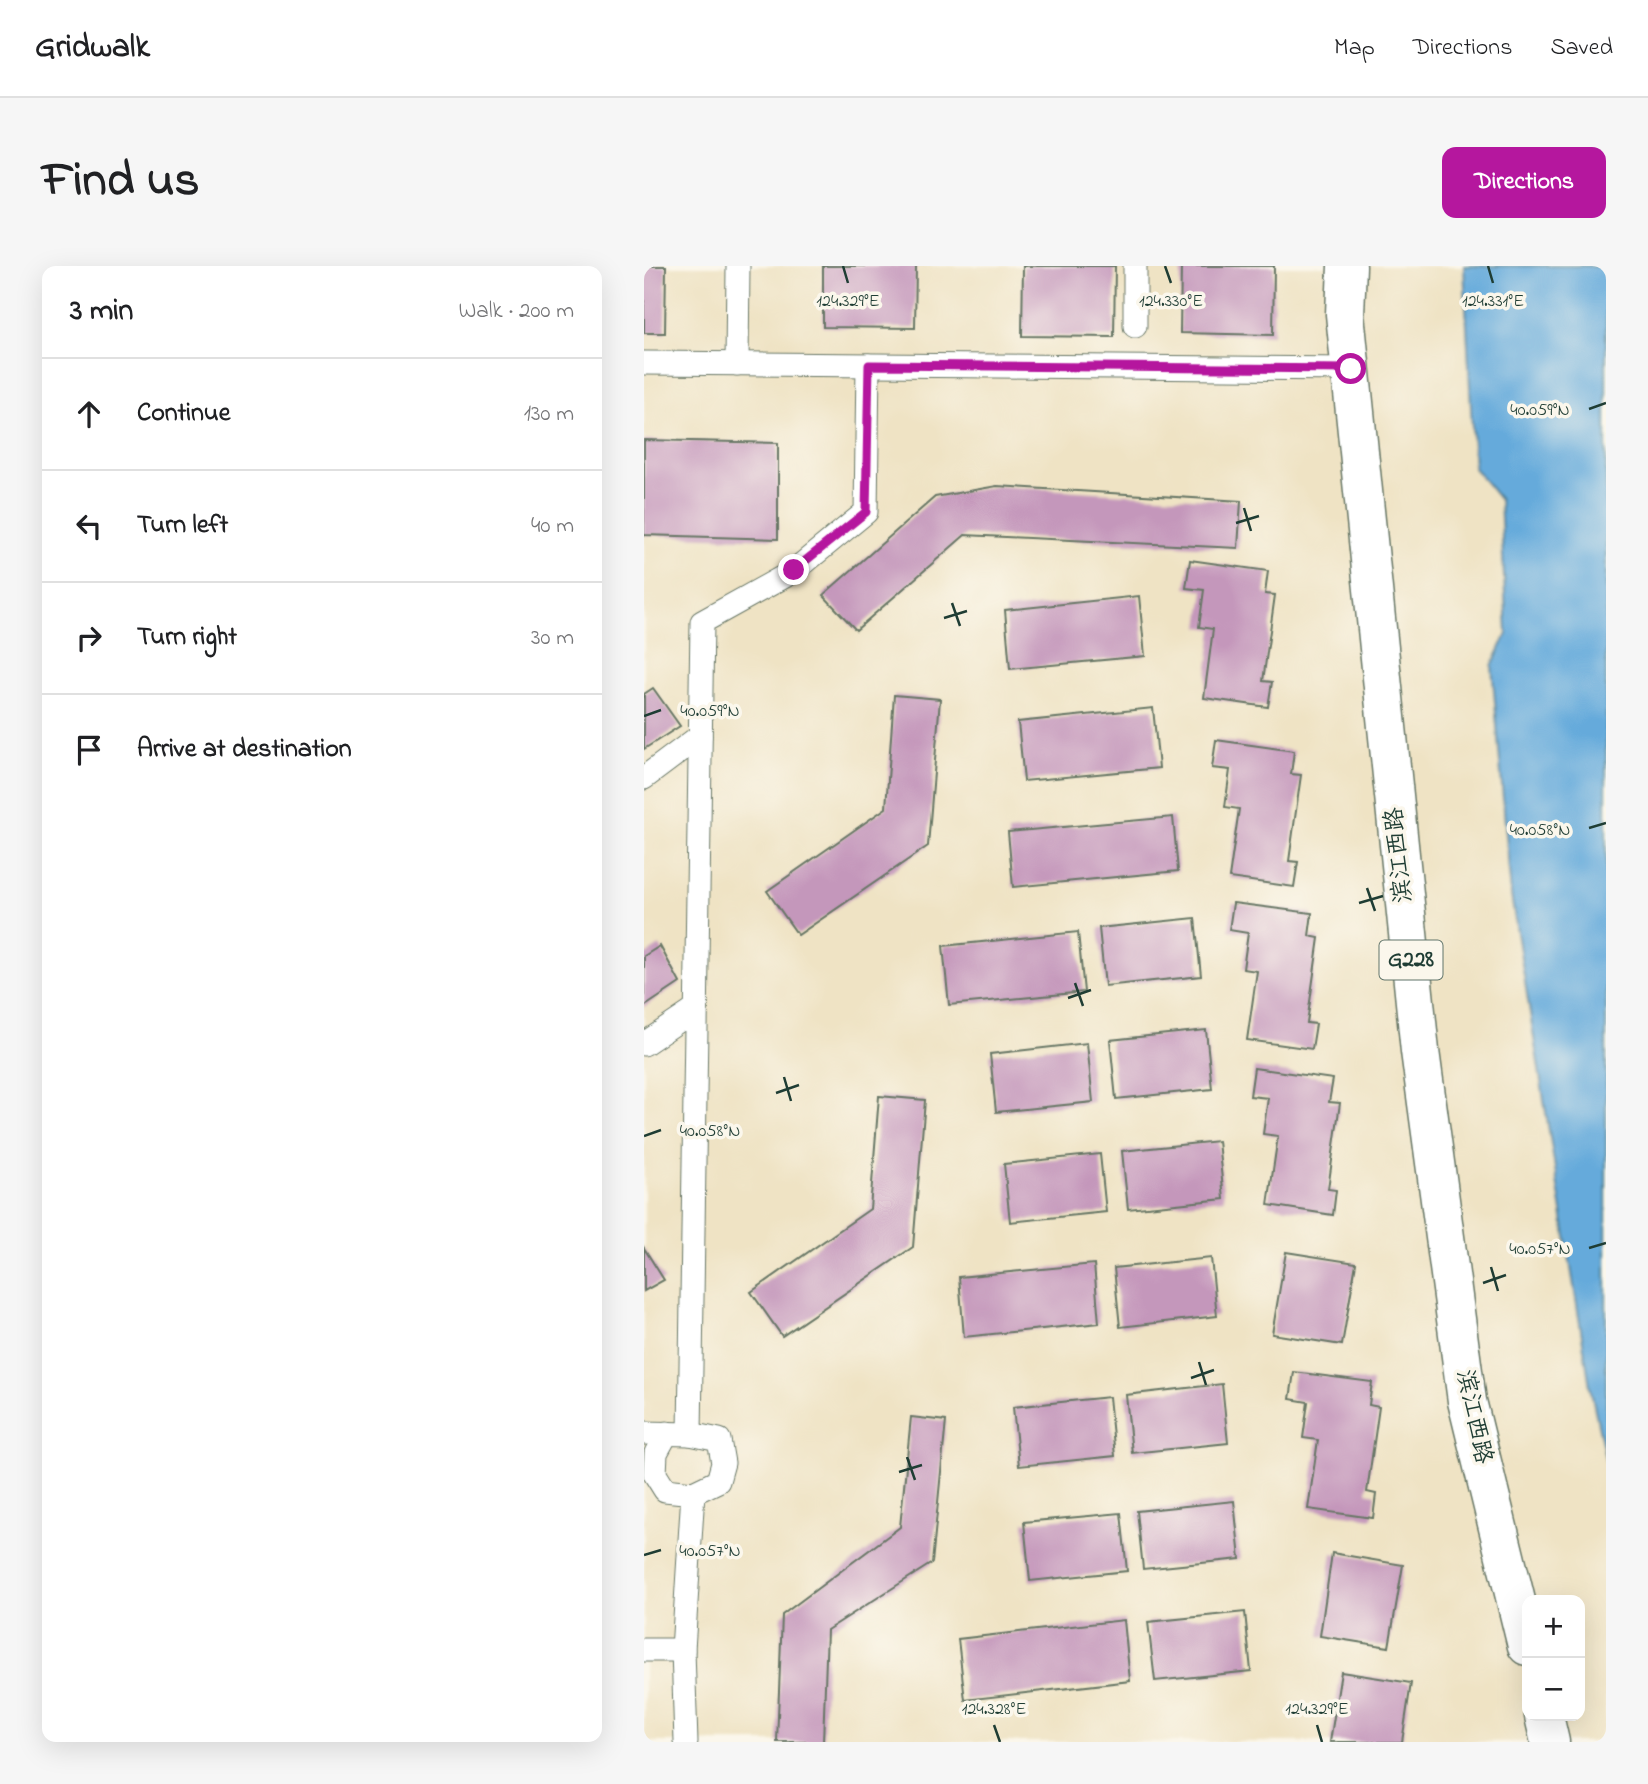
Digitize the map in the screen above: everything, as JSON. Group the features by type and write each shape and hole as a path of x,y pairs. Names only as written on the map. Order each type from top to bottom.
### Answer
{"highway":[{"name":"滨江西路","path":"1347,266 1345,314 1420,1051 1466,1401 1522,1626"},
{"path":"1545,1721 1550,1742"}],"street":[{"path":"737,364 738,266"},
{"path":"1135,266 1135,326"},
{"path":"644,363 1351,369"},
{"path":"690,1434 702,622 794,570 866,512 869,365"},
{"path":"644,778 700,736"},
{"path":"644,1044 696,1009"},
{"path":"655,1433 690,1434 719,1440 723,1464 718,1481 693,1493 665,1490 649,1474 656,1453 655,1433"},
{"path":"686,1742 684,1650 693,1493"},
{"path":"644,1650 684,1650"}],"water":[{"path":"1464,266 1606,266 1606,1462 1590,1386 1511,895 1492,666 1507,634 1500,500 1474,468"}],"building":[{"path":"644,266 666,266 665,333 644,333"},
{"path":"823,266 916,266 915,328 823,327"},
{"path":"1023,266 1115,266 1114,337 1022,336"},
{"path":"1181,266 1274,266 1273,335 1180,333"},
{"path":"644,440 778,443 778,539 644,535"},
{"path":"997,486 1241,501 1238,548 965,535 856,630 823,595 935,497"},
{"path":"1190,560 1268,571 1265,594 1275,595 1263,681 1272,682 1268,707 1204,698 1213,629 1199,627 1204,590 1186,588"},
{"path":"1139,596 1145,656 1010,669 1005,610"},
{"path":"653,688 680,726 644,749 644,694"},
{"path":"894,695 940,699 928,846 798,935 767,891 886,808"},
{"path":"1153,708 1159,768 1024,781 1018,722"},
{"path":"1216,740 1294,751 1291,774 1301,775 1289,861 1298,862 1294,887 1229,878 1239,809 1225,807 1230,770 1212,768"},
{"path":"1173,817 1178,871 1013,887 1008,832"},
{"path":"1233,903 1312,913 1309,936 1319,938 1307,1023 1316,1024 1312,1049 1247,1040 1257,971 1243,969 1248,933 1229,930"},
{"path":"1195,918 1201,976 1105,986 1099,928"},
{"path":"1078,932 1084,992 949,1005 943,946"},
{"path":"660,946 680,983 644,1007 644,956"},
{"path":"1206,1030 1212,1089 1116,1099 1110,1040"},
{"path":"1087,1043 1093,1102 996,1112 990,1054"},
{"path":"1254,1068 1333,1079 1329,1102 1340,1103 1328,1189 1336,1190 1333,1215 1268,1205 1278,1136 1263,1134 1268,1098 1250,1096"},
{"path":"879,1096 925,1100 913,1247 782,1336 751,1292 870,1209"},
{"path":"1218,1141 1224,1199 1128,1209 1122,1151"},
{"path":"1100,1154 1106,1212 1010,1222 1004,1164"},
{"path":"644,1248 664,1280 644,1291"},
{"path":"1286,1252 1356,1263 1342,1345 1272,1334"},
{"path":"1211,1258 1217,1316 1120,1327 1114,1268"},
{"path":"1094,1264 1099,1323 964,1337 959,1277"},
{"path":"1294,1372 1372,1382 1369,1405 1379,1407 1367,1492 1376,1494 1373,1518 1308,1509 1318,1440 1303,1438 1308,1402 1290,1399"},
{"path":"1222,1384 1228,1443 1132,1453 1126,1395"},
{"path":"1109,1397 1115,1456 1019,1466 1013,1407"},
{"path":"911,1417 946,1421 932,1563 827,1630 823,1742 777,1742 782,1615 900,1527"},
{"path":"1234,1501 1240,1559 1143,1569 1137,1511"},
{"path":"1121,1513 1127,1571 1030,1581 1024,1522"},
{"path":"1332,1553 1403,1565 1389,1647 1320,1636"},
{"path":"1245,1612 1251,1671 1155,1681 1148,1622"},
{"path":"1124,1620 1130,1681 965,1700 958,1639"},
{"path":"1341,1672 1411,1683 1402,1742 1330,1742"}],"route":[{"path":"794,570 866,512 869,365 1351,369"}]}
